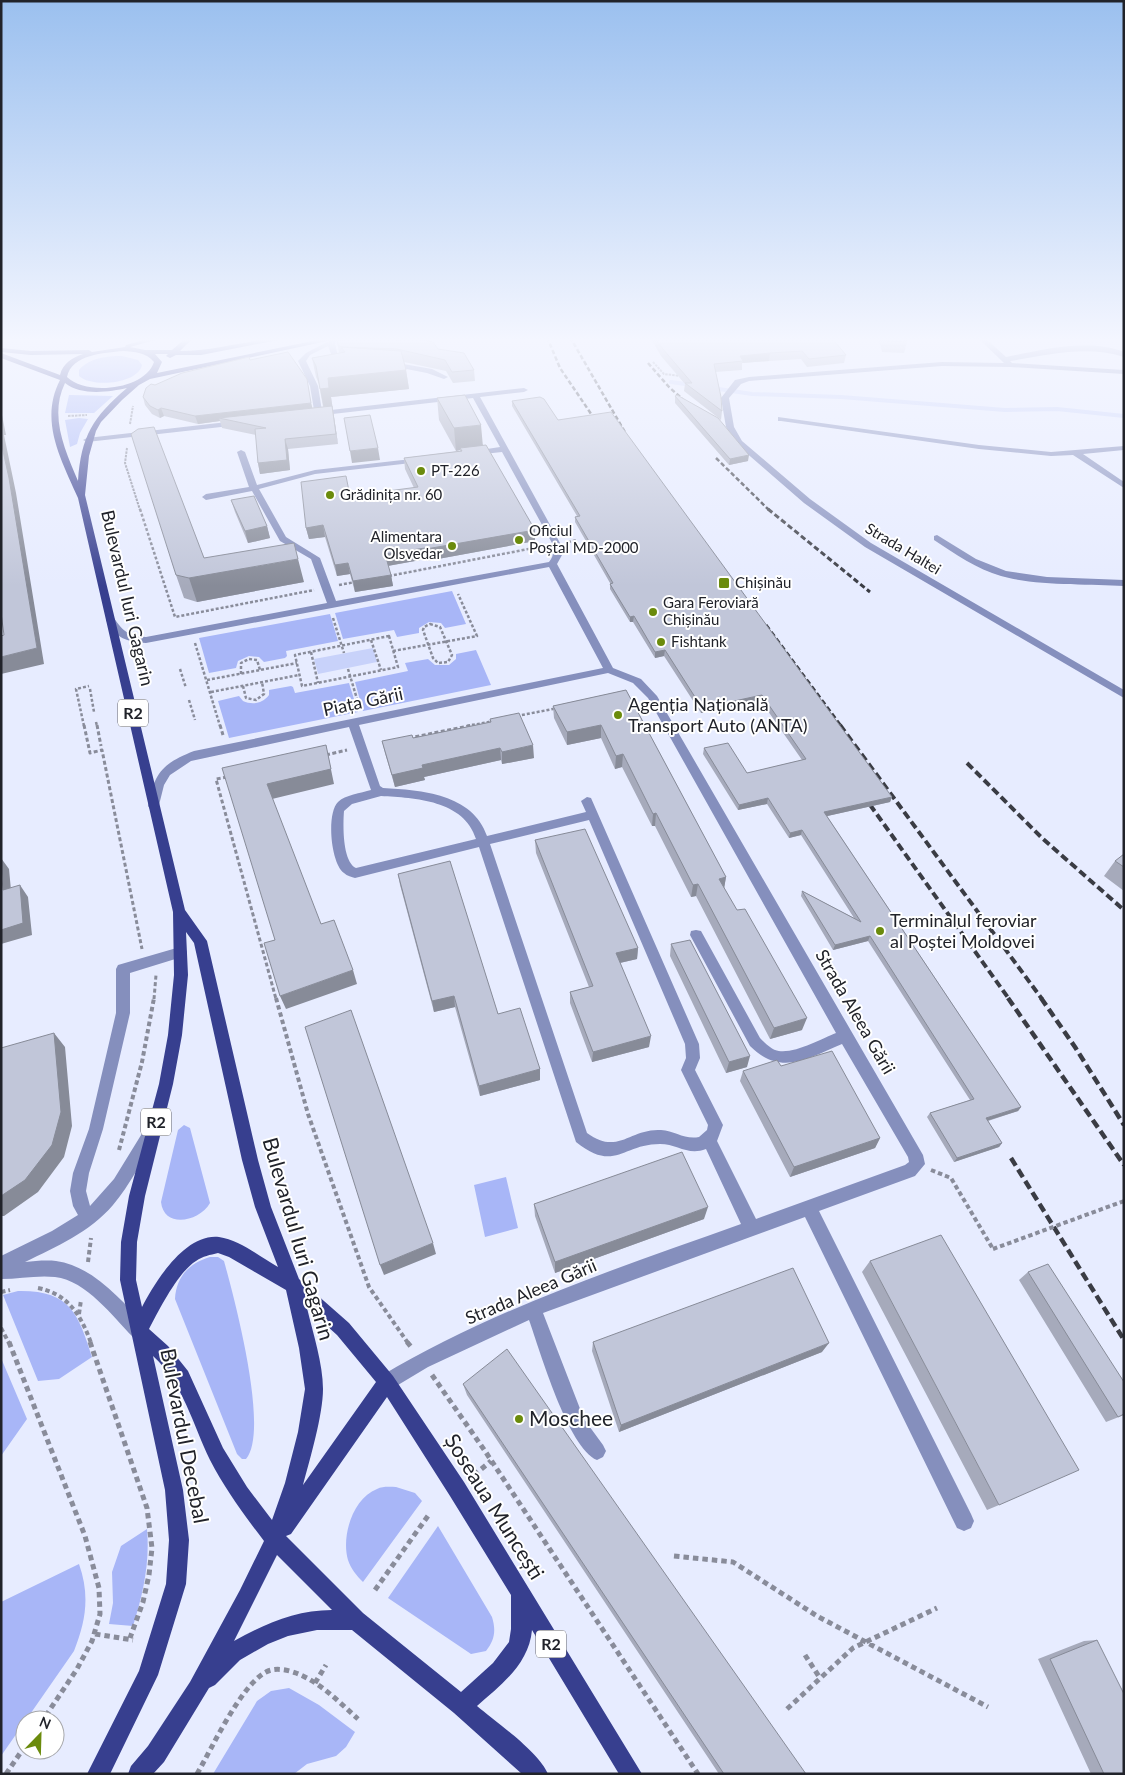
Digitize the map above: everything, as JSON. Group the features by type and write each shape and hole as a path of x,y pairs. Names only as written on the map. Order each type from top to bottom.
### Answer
{"main road":[{"name":"Bulevardul Iuri Gagarin","path":"54,420 62,453 82,498 179,912 181,975 175,1035 166,1084 137,1196 129,1242 128,1280 139,1331"},
{"name":"Bulevardul Iuri Gagarin","path":"82,498 83,459 87,440 99,420"},
{"name":"Bulevardul Iuri Gagarin","path":"179,912 200,941 250,1160 263,1207 293,1285 308,1348 314,1389 294,1483 275,1539"},
{"name":"Șoseaua Muncești","path":"139,1331 160,1292 188,1256 202,1248 218,1245 233,1250 293,1285 343,1329 387,1382 473,1514 520,1595 631,1774"},
{"path":"139,1331 162,1352 182,1377 216,1454 240,1494 275,1539 356,1620 514,1751 537,1774"},
{"name":"Bulevardul Decebal","path":"98,1774 148,1674 176,1584 179,1540 174,1490 139,1331"},
{"path":"139,1774 156,1754 197,1689 275,1539 387,1382"},
{"path":"461,1706 510,1660 518,1646 521,1628 520,1595"},
{"path":"197,1689 233,1653 260,1637 288,1626 317,1620 356,1620"}],"street":[{"path":"111,620 117,632 124,637 146,640 333,608 552,564 558,559 559,552 556,543 488,420"},
{"name":"Strada Haltei","path":"729,420 730,427 740,442 825,515 868,545 1124,695"},
{"path":"780,420 1051,454 1124,448"},
{"path":"87,440 243,422"},
{"path":"466,454 504,449"},
{"path":"241,452 252,484 283,540 315,558 324,588 333,608"},
{"path":"1076,452 1124,486"},
{"path":"206,497 255,488 315,472 428,458"},
{"path":"937,538 973,561 1004,574 1047,580 1124,583"},
{"path":"552,564 609,670"},
{"name":"Piața Gării","path":"154,806 157,786 162,776 171,766 184,759 357,717 609,670"},
{"name":"Strada Aleea Gării","path":"387,1382 422,1361 533,1309 910,1171 917,1164 915,1155 845,1036 652,696 638,681 609,670"},
{"path":"357,717 361,747 372,783 381,792"},
{"path":"587,801 692,1044 693,1058 688,1070 716,1125 715,1133 709,1140 699,1145 686,1145 659,1137 604,1151 591,1147 580,1137 484,841 473,818 461,809 434,798 381,792 344,803 339,808 336,820 343,861 348,869 355,873 365,872 484,841 592,815"},
{"path":"696,935 755,1042 763,1050 776,1057 787,1057 845,1036"},
{"path":"88,1217 81,1206 78,1192 81,1173 96,1129 123,1013 123,969 180,952"},
{"path":"1,1265 88,1217 106,1202 118,1186 155,1125"},
{"path":"709,1140 752,1230"},
{"path":"809,1208 964,1521"},
{"path":"1,1271 57,1269 77,1275 94,1288 139,1331"},
{"path":"533,1309 577,1425 597,1451"}],"path":[{"path":"131,420 125,463 175,617 362,581"},
{"path":"380,578 577,540"},
{"path":"394,652 476,636 456,590"},
{"path":"333,608 344,653"},
{"path":"430,624 440,626 446,642 452,657 445,663 435,662 423,630 424,627 430,624"},
{"path":"389,636 398,667 302,686 295,655 342,646 389,636"},
{"path":"194,638 225,739"},
{"path":"371,640 381,670"},
{"path":"311,652 318,683"},
{"path":"241,674 240,666 246,659 257,660 260,670"},
{"path":"207,680 297,663"},
{"path":"180,669 186,688"},
{"path":"348,669 357,717"},
{"path":"211,692 299,675"},
{"path":"242,686 246,698 256,700 264,694 262,682"},
{"path":"94,712 90,687 76,689 90,753 102,748 96,722"},
{"path":"189,700 195,720"},
{"path":"510,718 565,706"},
{"path":"408,738 500,719"},
{"path":"323,756 361,747"},
{"path":"230,776 216,779 308,1114 369,1287 491,1461 698,1774"},
{"path":"917,1164 951,1178 993,1249 1124,1201"},
{"path":"32,1288 46,1289 59,1294 70,1301 79,1314 86,1329 147,1508 152,1548 149,1575 132,1639 95,1634"},
{"path":"1,1292 15,1289"},
{"path":"1,1328 36,1408 95,1565 100,1596 100,1614 95,1634 49,1710"},
{"path":"474,1475 491,1461"},
{"path":"376,1590 430,1513"},
{"path":"674,1556 733,1562 817,1616 988,1707"},
{"path":"787,1709 853,1648 937,1608"},
{"path":"805,1655 820,1678"},
{"path":"315,1682 326,1665"},
{"path":"197,1774 252,1685 265,1672 280,1669 296,1673 315,1682 358,1719"},
{"path":"6,1774 16,1760"}],"shaded area":[{"path":"65,420 88,420 80,433 77,444 70,447"},
{"path":"452,591 466,624 445,628 441,623 429,622 419,628 419,633 397,637 394,630 343,639 335,613"},
{"path":"330,614 338,641 286,651 287,656 285,658 264,662 259,657 249,656 238,661 236,668 209,673 199,638"},
{"path":"373,648 377,662 318,674 314,659"},
{"path":"476,650 491,685 363,711 355,682 408,671 405,663 428,659 435,665 449,665 456,659 456,654"},
{"path":"349,683 358,712 229,738 218,701 239,696 243,701 257,703 269,695 269,690 291,686 295,693"},
{"path":"184,1125 190,1128 210,1203 198,1215 182,1220 168,1216 161,1202 178,1130"},
{"path":"506,1177 518,1228 485,1237 474,1185"},
{"path":"210,1257 218,1257 224,1261 248,1363 254,1421 252,1444 246,1459 242,1459 237,1454 175,1299 178,1284 185,1272 196,1263"},
{"path":"18,1291 50,1295 61,1300 69,1307 82,1328 92,1357 59,1379 38,1381 3,1295"},
{"path":"1,1358 27,1419 1,1456"},
{"path":"382,1487 396,1487 415,1493 422,1501 363,1582 354,1572 348,1560 346,1550 346,1540 351,1519 355,1509 369,1494"},
{"path":"438,1526 492,1617 494,1635 486,1651 471,1654 388,1598"},
{"path":"147,1529 148,1542 145,1578 133,1626 109,1624 113,1603 112,1572 121,1546"},
{"path":"79,1564 85,1586 85,1608 84,1618 74,1651 33,1710 15,1710 15,1736 1,1756 1,1602"},
{"path":"289,1688 319,1705 355,1732 346,1747 336,1756 307,1764 294,1774 213,1774 257,1701 271,1691"}],"building":[{"path":"228,420 334,420 336,434 285,439 287,460 258,463 255,429 266,428"},
{"path":"344,420 371,420 378,448 350,451"},
{"path":"449,420 478,420 481,425 454,428"},
{"path":"523,420 617,420 892,797 824,812 1021,1107 986,1118 1002,1143 957,1158 930,1113 974,1099 870,936 835,945 802,891 861,922 802,830 790,833 768,798 739,805 704,748 728,743 747,773 806,759 762,695 702,708 665,650 655,652 634,616 630,617 610,584 613,583 575,517 580,516"},
{"path":"696,420 720,420 749,455 730,459"},
{"path":"154,427 204,558 294,543 298,559 189,578 176,575 131,434 138,429"},
{"path":"1,442 9,478 37,648 1,657 1,636 4,635 1,613"},
{"path":"486,445 535,530 426,549 385,554 391,575 353,581 348,563 335,565 323,525 306,528 301,482 346,476 350,496 418,487 404,458 462,451 460,448"},
{"path":"254,496 267,526 245,531 231,500"},
{"path":"626,690 726,877 719,879 737,910 745,909 807,1018 774,1028 698,884 693,885 656,813 653,814 623,754 616,756 601,725 567,732 553,706"},
{"path":"519,713 533,745 502,752 500,748 422,765 423,768 392,775 382,741 412,735 413,738 491,722 490,719"},
{"path":"326,745 331,769 267,784 321,924 334,920 353,970 280,996 264,943 275,940 222,768"},
{"path":"585,829 638,948 616,953 651,1036 593,1052 570,992 593,986 535,840"},
{"path":"1124,854 1124,867 1115,861"},
{"path":"450,861 498,1014 520,1008 540,1069 479,1086 454,996 432,1001 398,874"},
{"path":"1,865 3,890 20,885 23,923 1,930"},
{"path":"690,940 750,1056 729,1062 671,944"},
{"path":"351,1010 433,1243 380,1265 305,1027"},
{"path":"54,1033 61,1112 52,1145 25,1180 1,1196 1,1048"},
{"path":"832,1051 880,1138 794,1167 743,1071 777,1060 781,1066"},
{"path":"682,1152 708,1207 555,1262 534,1204"},
{"path":"941,1235 1079,1470 999,1505 870,1261"},
{"path":"1048,1264 1124,1382 1124,1414 1118,1417 1028,1272"},
{"path":"793,1268 829,1343 621,1425 593,1342"},
{"path":"507,1349 806,1774 724,1774 463,1384"},
{"path":"1097,1640 1124,1694 1124,1774 1104,1774 1050,1659"}],"railway":[{"path":"595,420 600,427"},
{"path":"618,420 626,434"},
{"path":"716,458 769,510"},
{"path":"768,509 870,592"},
{"path":"766,625 841,726"},
{"path":"840,725 1042,999"},
{"path":"967,763 1043,839 1124,910"},
{"path":"863,795 1009,999"},
{"path":"1008,998 1124,1165"},
{"path":"1041,998 1075,1047 1124,1125"},
{"path":"1011,1158 1124,1340"}],"place":[{"name":"PT-226","path":"421,471"},
{"name":"Grădinița nr. 60","path":"330,495"},
{"name":"Oficiul Poștal MD-2000","path":"519,540"},
{"name":"Alimentara Olsvedar","path":"452,546"},
{"name":"Chișinău","path":"724,583"},
{"name":"Gara Feroviară Chișinău","path":"653,612"},
{"name":"Fishtank","path":"661,642"},
{"name":"Agenția Națională Transport Auto (ANTA)","path":"618,715"},
{"name":"Terminalul feroviar al Poștei Moldovei","path":"880,931"},
{"name":"Moschee","path":"519,1419"}]}
